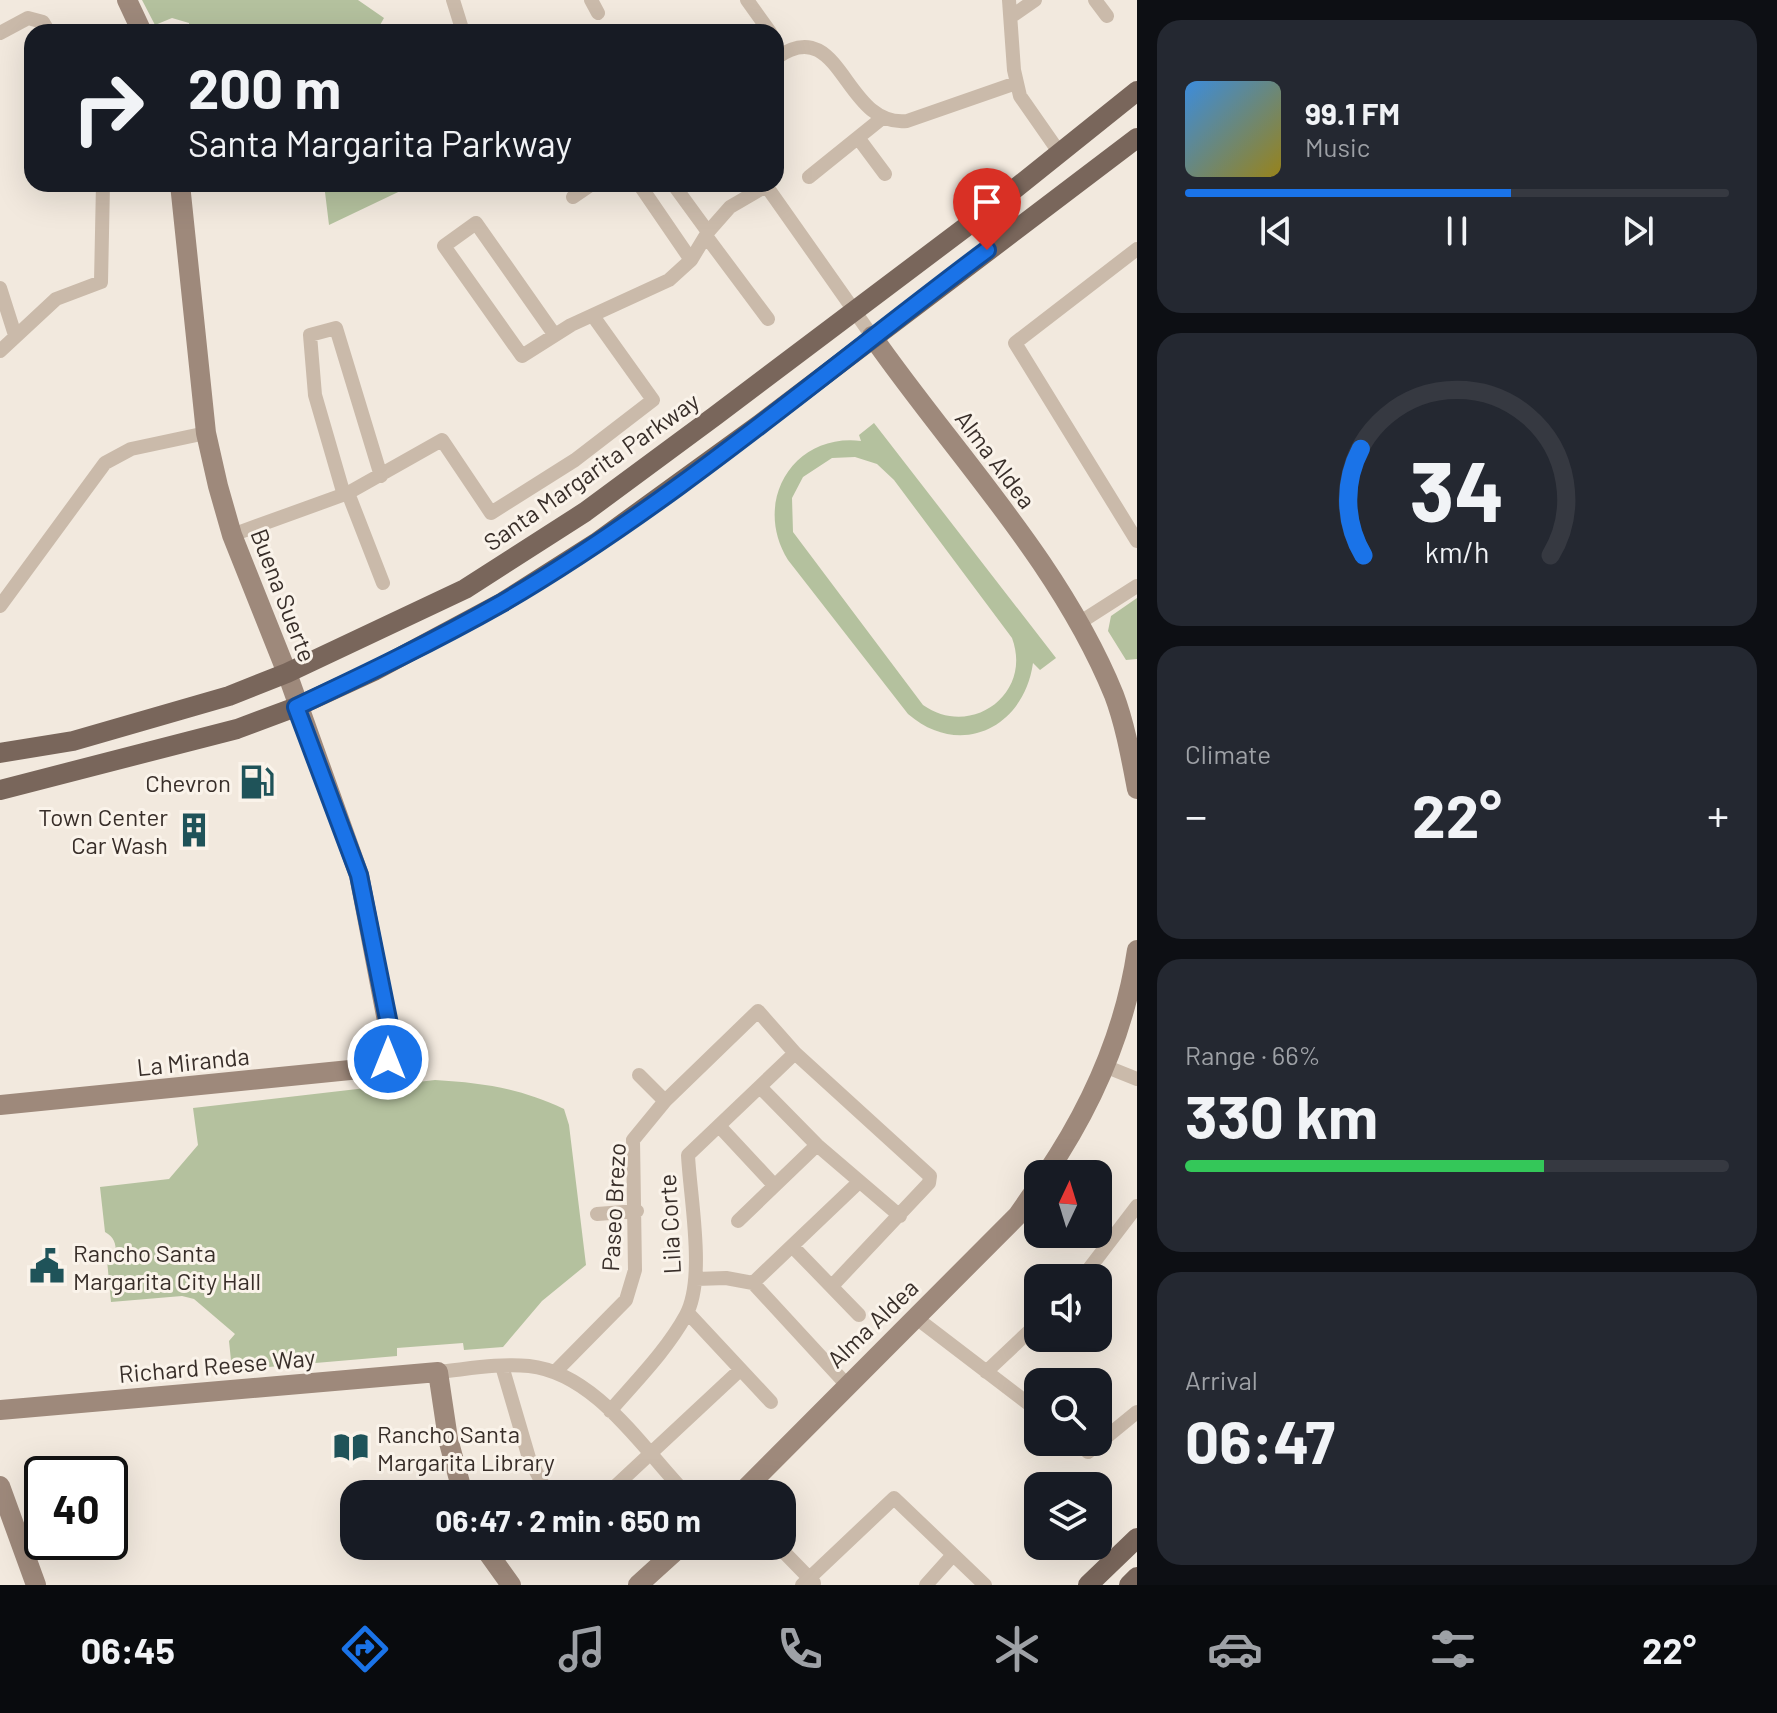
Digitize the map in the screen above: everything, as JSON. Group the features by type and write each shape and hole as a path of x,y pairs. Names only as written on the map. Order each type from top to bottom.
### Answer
{"main road":[{"name":"Santa Margarita Parkway","path":"0,753 73,741 229,696 287,673 465,589 585,512 991,208 1137,91"},
{"path":"0,790 166,749 296,707 503,602 584,550 760,424 872,336 1137,138"},
{"path":"1088,1585 1137,1538"},
{"path":"1129,1585 1137,1577"}],"street":[{"path":"127,0 138,24"},
{"path":"453,0 460,24"},
{"path":"747,0 764,24"},
{"path":"1009,0 1016,83 1026,107 1059,152"},
{"path":"1012,16 1035,0"},
{"path":"1095,0 1107,16"},
{"path":"0,33 28,18 37,18 42,24"},
{"path":"784,50 808,48 833,59 867,109 881,119 907,121 1016,83"},
{"path":"809,177 881,119"},
{"path":"859,139 885,174"},
{"path":"0,351 56,299 101,282 103,192"},
{"name":"Buena Suerte","path":"181,192 206,433 232,535 287,673 296,707 359,875 392,1039 393,1052 388,1059"},
{"path":"573,197 580,192"},
{"path":"644,192 691,260"},
{"path":"678,192 768,319"},
{"path":"554,334 476,223 444,246 522,356 554,334 655,289 681,272 730,207 755,192"},
{"name":"Alma Aldea","path":"771,192 872,336 994,497 1079,623 1114,696 1137,789"},
{"path":"1137,249 1015,343 1137,541"},
{"path":"0,288 15,335"},
{"path":"232,535 346,494 442,440 491,513 575,460 653,400 593,316"},
{"path":"381,476 336,328 310,335 315,395 346,494 383,583"},
{"path":"0,606 105,463 131,449 206,433"},
{"path":"1079,623 1137,586"},
{"path":"1054,1160 1107,1067 1132,983 1137,950"},
{"name":"Paseo Brezo","path":"555,1372 626,1300 635,1270 637,1211 633,1140 665,1101 753,1014 763,1013 795,1053"},
{"path":"795,1053 930,1176 929,1183 900,1216 832,1286"},
{"name":"Lila Corte","path":"610,1411 688,1313 696,1279 688,1155 795,1053"},
{"name":"La Miranda","path":"0,1105 370,1068 388,1059"},
{"path":"1107,1067 1137,1079"},
{"path":"639,1075 665,1101"},
{"path":"760,1087 817,1145 900,1216"},
{"path":"720,1127 774,1185"},
{"path":"738,1221 817,1145"},
{"path":"753,1283 859,1182"},
{"name":"Alma Aldea","path":"753,1480 1024,1206"},
{"path":"1093,1264 1137,1206"},
{"path":"597,1214 637,1211"},
{"path":"793,1247 859,1315"},
{"path":"696,1279 726,1278 753,1283 846,1384"},
{"path":"688,1313 771,1402"},
{"path":"915,1317 1024,1400"},
{"path":"986,1372 1024,1336"},
{"path":"502,1366 529,1458 541,1480"},
{"path":"459,1480 448,1439 438,1372 502,1366 555,1372 588,1391 673,1480"},
{"path":"621,1480 740,1370"},
{"name":"Richard Reese Way","path":"0,1410 438,1372"},
{"path":"1112,1428 1137,1412"},
{"path":"0,1486 36,1585"},
{"path":"790,1560 809,1583 894,1498 985,1585"},
{"path":"926,1585 952,1556"},
{"path":"493,1560 511,1585"},
{"path":"638,1585 666,1560"}],"green space":[{"path":"142,0 358,0 384,18 381,24 189,24 172,18 154,24"},
{"path":"325,192 398,192 329,225"},
{"path":"874,423 1056,658 1040,670 1033,663 1027,686 1017,705 1003,720 987,730 968,735 948,734 928,727 908,714 788,560 778,538 775,516 777,495 786,476 799,460 816,448 837,441 861,441 859,435","holes":["855,457 877,464 894,480 1012,638 1016,658 1014,677 1006,693 978,714 960,717 941,714 923,705 793,532 792,498 803,477 832,458"]},
{"path":"1137,598 1137,659 1126,660 1108,631 1111,616"},
{"path":"435,1080 485,1085 532,1096 564,1109 569,1125 586,1265 542,1301 503,1347 464,1350 463,1343 397,1348 397,1356 232,1370 229,1341 235,1334 194,1299 182,1296 111,1302 107,1260 116,1254 116,1250 112,1238 105,1232 100,1187 169,1179 198,1145 193,1108"}],"place":[{"name":"Chevron","path":"257,782"},
{"name":"Town Center Car Wash","path":"194,830"},
{"name":"Rancho Santa Margarita City Hall","path":"47,1266"},
{"name":"Rancho Santa Margarita Library","path":"351,1447"}],"route":[{"path":"388,1059 393,1052 392,1039 359,875 296,707 374,671 503,602 596,543 760,424 987,250"}]}
